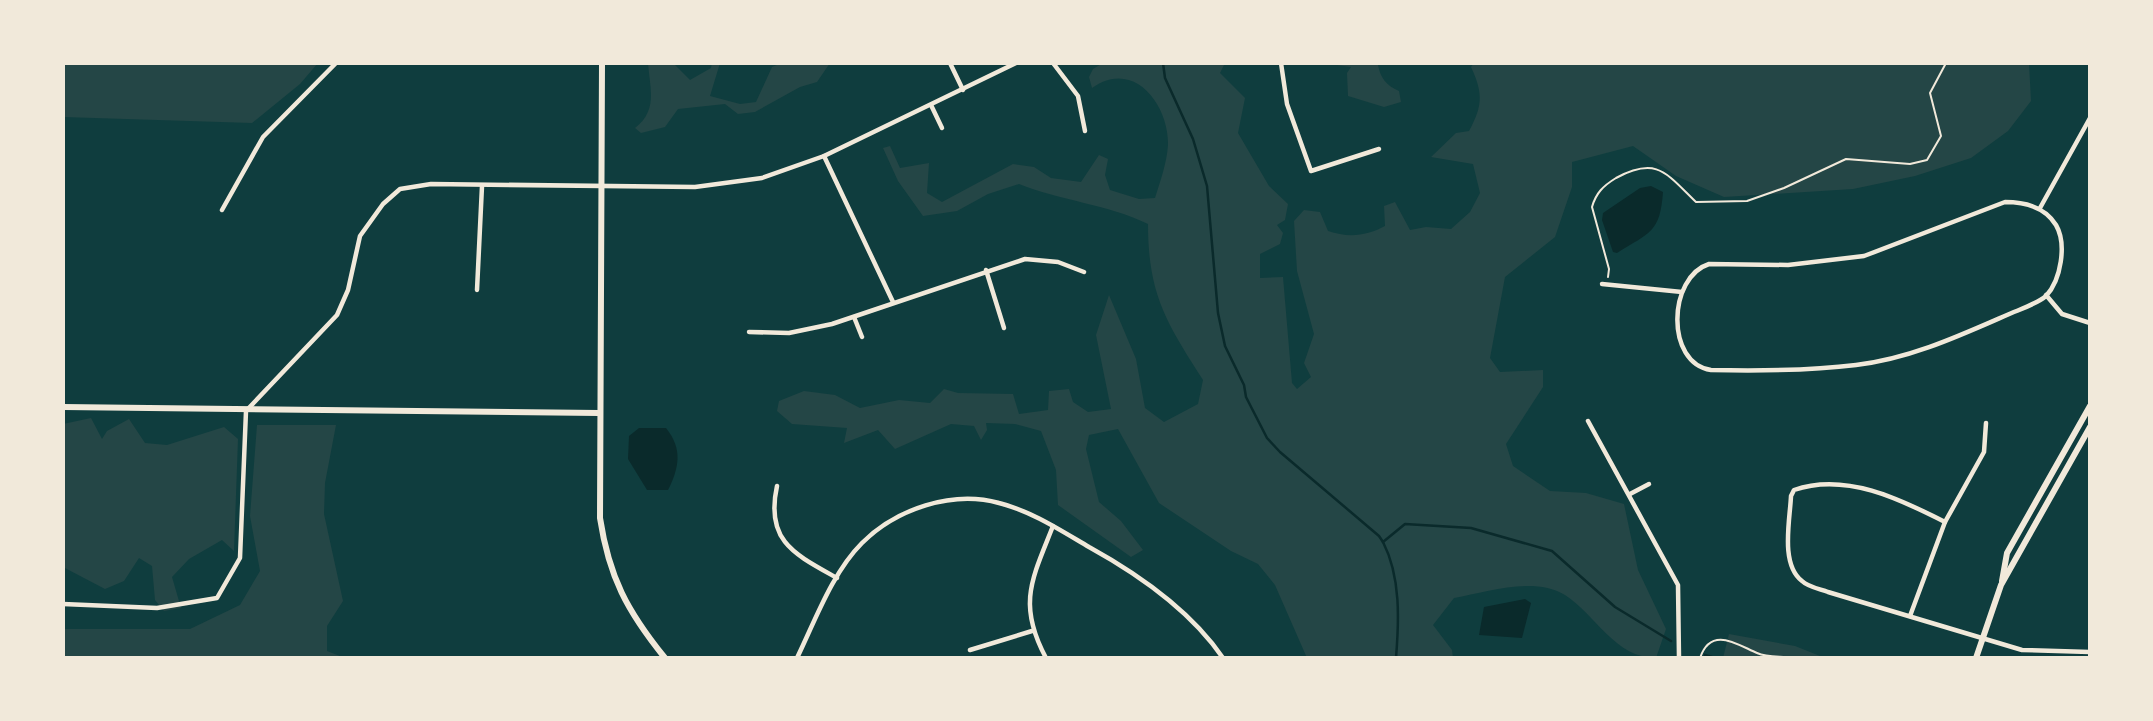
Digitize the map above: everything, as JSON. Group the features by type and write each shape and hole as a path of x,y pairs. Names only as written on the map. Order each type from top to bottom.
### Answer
{"street":[{"path":"222,209 263,137 336,63"},
{"path":"602,63 598,485 604,546 612,576 632,618 664,658"},
{"path":"950,63 963,90"},
{"path":"63,604 157,608 217,598 240,558 246,411 337,315 348,290 360,236 383,204 400,189 431,184 695,187 762,178 824,156 1016,63"},
{"path":"1053,63 1078,96 1085,131"},
{"path":"1281,63 1287,104 1311,170 1379,149"},
{"path":"931,105 942,128"},
{"path":"2039,208 2090,118"},
{"path":"824,156 893,302"},
{"path":"477,290 482,186"},
{"path":"2020,202 2039,208 2055,224 2062,253 2058,272 2046,296 1962,335 1898,357 1815,369 1700,369 1688,359 1681,346 1678,331 1682,292 1692,272 1709,264 1826,263 1864,256 1994,204 2020,202"},
{"path":"749,332 789,333 854,317 986,270 1025,259 1058,262 1084,272"},
{"path":"986,270 1004,328"},
{"path":"1605,285 1682,292"},
{"path":"2046,296 2062,314 2090,323"},
{"path":"854,317 862,337"},
{"path":"1976,658 2001,585 2007,553 2090,406"},
{"path":"63,407 599,413"},
{"path":"1588,421 1678,585 1679,658"},
{"path":"1910,616 1945,522 1984,452 1986,423"},
{"path":"2001,585 2090,426"},
{"path":"1630,494 1649,484"},
{"path":"777,486 772,508 777,531 789,550 837,578"},
{"path":"1945,522 1870,489 1804,486 1794,490 1791,496 1789,554 1793,571 1803,583 2022,650 2090,652"},
{"path":"797,658 837,578 862,543 895,518 919,507 964,499 982,500 1026,512 1119,564 1200,630 1223,658"},
{"path":"1046,658 1031,631 1029,600 1035,572 1053,526"},
{"path":"970,650 1031,631"}],"path":[{"path":"1605,285 1609,269 1592,207 1604,185 1635,168 1647,167 1666,173 1696,202 1747,201 1784,188 1846,159 1898,164 1927,160 1941,136 1930,93 1945,63"},
{"path":"1700,658 1714,641 1725,638 1759,654 1792,658"}],"shaded area":[{"path":"63,63 318,63 300,84 252,123 63,117"},
{"path":"648,63 673,63 690,80 711,68 712,63 720,63 710,96 740,104 756,102 772,67 782,63 830,63 817,82 800,87 755,112 738,114 725,104 678,109 665,127 641,133 635,128 647,114 651,98"},
{"path":"1103,63 1225,63 1220,73 1245,98 1238,133 1269,186 1288,204 1285,220 1277,225 1283,233 1280,244 1260,254 1260,278 1283,277 1292,383 1297,389 1311,377 1304,363 1314,334 1297,271 1294,221 1304,210 1320,212 1328,231 1343,235 1364,234 1385,226 1384,206 1395,202 1410,230 1426,227 1451,229 1470,212 1480,193 1473,164 1431,157 1456,133 1469,131 1474,122 1480,99 1478,84 1471,67 1474,63 2029,63 2031,101 2008,131 1971,158 1915,176 1853,189 1724,197 1676,176 1633,146 1572,162 1572,187 1555,237 1505,277 1490,358 1500,372 1543,370 1543,387 1506,444 1513,466 1550,491 1586,493 1624,504 1638,570 1666,629 1656,658 1629,651 1617,643 1565,595 1553,589 1525,586 1454,598 1433,625 1452,650 1453,658 1307,658 1275,585 1258,564 1231,551 1159,503 1118,429 1089,435 1086,449 1099,502 1121,521 1143,550 1131,557 1058,505 1056,470 1041,431 1015,424 986,423 987,430 981,440 974,426 951,424 895,449 878,430 844,443 847,428 792,424 777,411 779,401 804,391 835,395 860,408 899,400 930,403 944,389 958,393 1013,394 1019,414 1048,410 1049,391 1069,389 1073,402 1088,412 1111,409 1096,335 1109,295 1136,359 1145,408 1164,422 1198,404 1203,380 1169,324 1156,289 1151,270 1148,224 1019,184 988,194 957,211 923,216 898,181 883,148 890,146 900,168 929,163 927,193 942,202 1013,164 1034,167 1051,178 1081,182 1099,155 1108,159 1105,175 1110,190 1139,199 1155,198 1168,145 1162,115 1146,90 1135,82 1107,80 1092,88 1089,77 1093,69"},
{"path":"1330,64 1378,65 1387,84 1399,91 1401,102 1384,107 1348,96 1347,73 1351,67"},
{"path":"1651,186 1663,192 1656,224 1638,240 1617,253 1613,252 1602,220 1603,213 1640,188"},
{"path":"91,418 102,439 107,431 129,419 145,443 167,445 224,427 238,439 234,551 222,540 189,559 172,577 181,608 164,611 155,600 152,566 139,558 124,581 105,589 63,567 63,424"},
{"path":"257,425 336,425 325,483 324,514 343,601 327,626 327,651 345,658 63,658 63,629 190,629 240,605 260,571 250,516"},
{"path":"639,428 666,428 675,443 677,466 668,490 647,490 628,459 629,436"},
{"path":"1525,599 1531,603 1522,638 1479,635 1484,607"},
{"path":"1729,634 1795,646 1825,658 1723,658"}],"waterway":[{"path":"1163,63 1165,78 1193,139 1207,186 1218,313 1225,346 1267,438 1383,542 1396,584 1396,658"},
{"path":"1383,542 1405,524 1471,528 1552,551 1615,607 1671,641"},
{"path":"1705,655 1715,658"}]}
